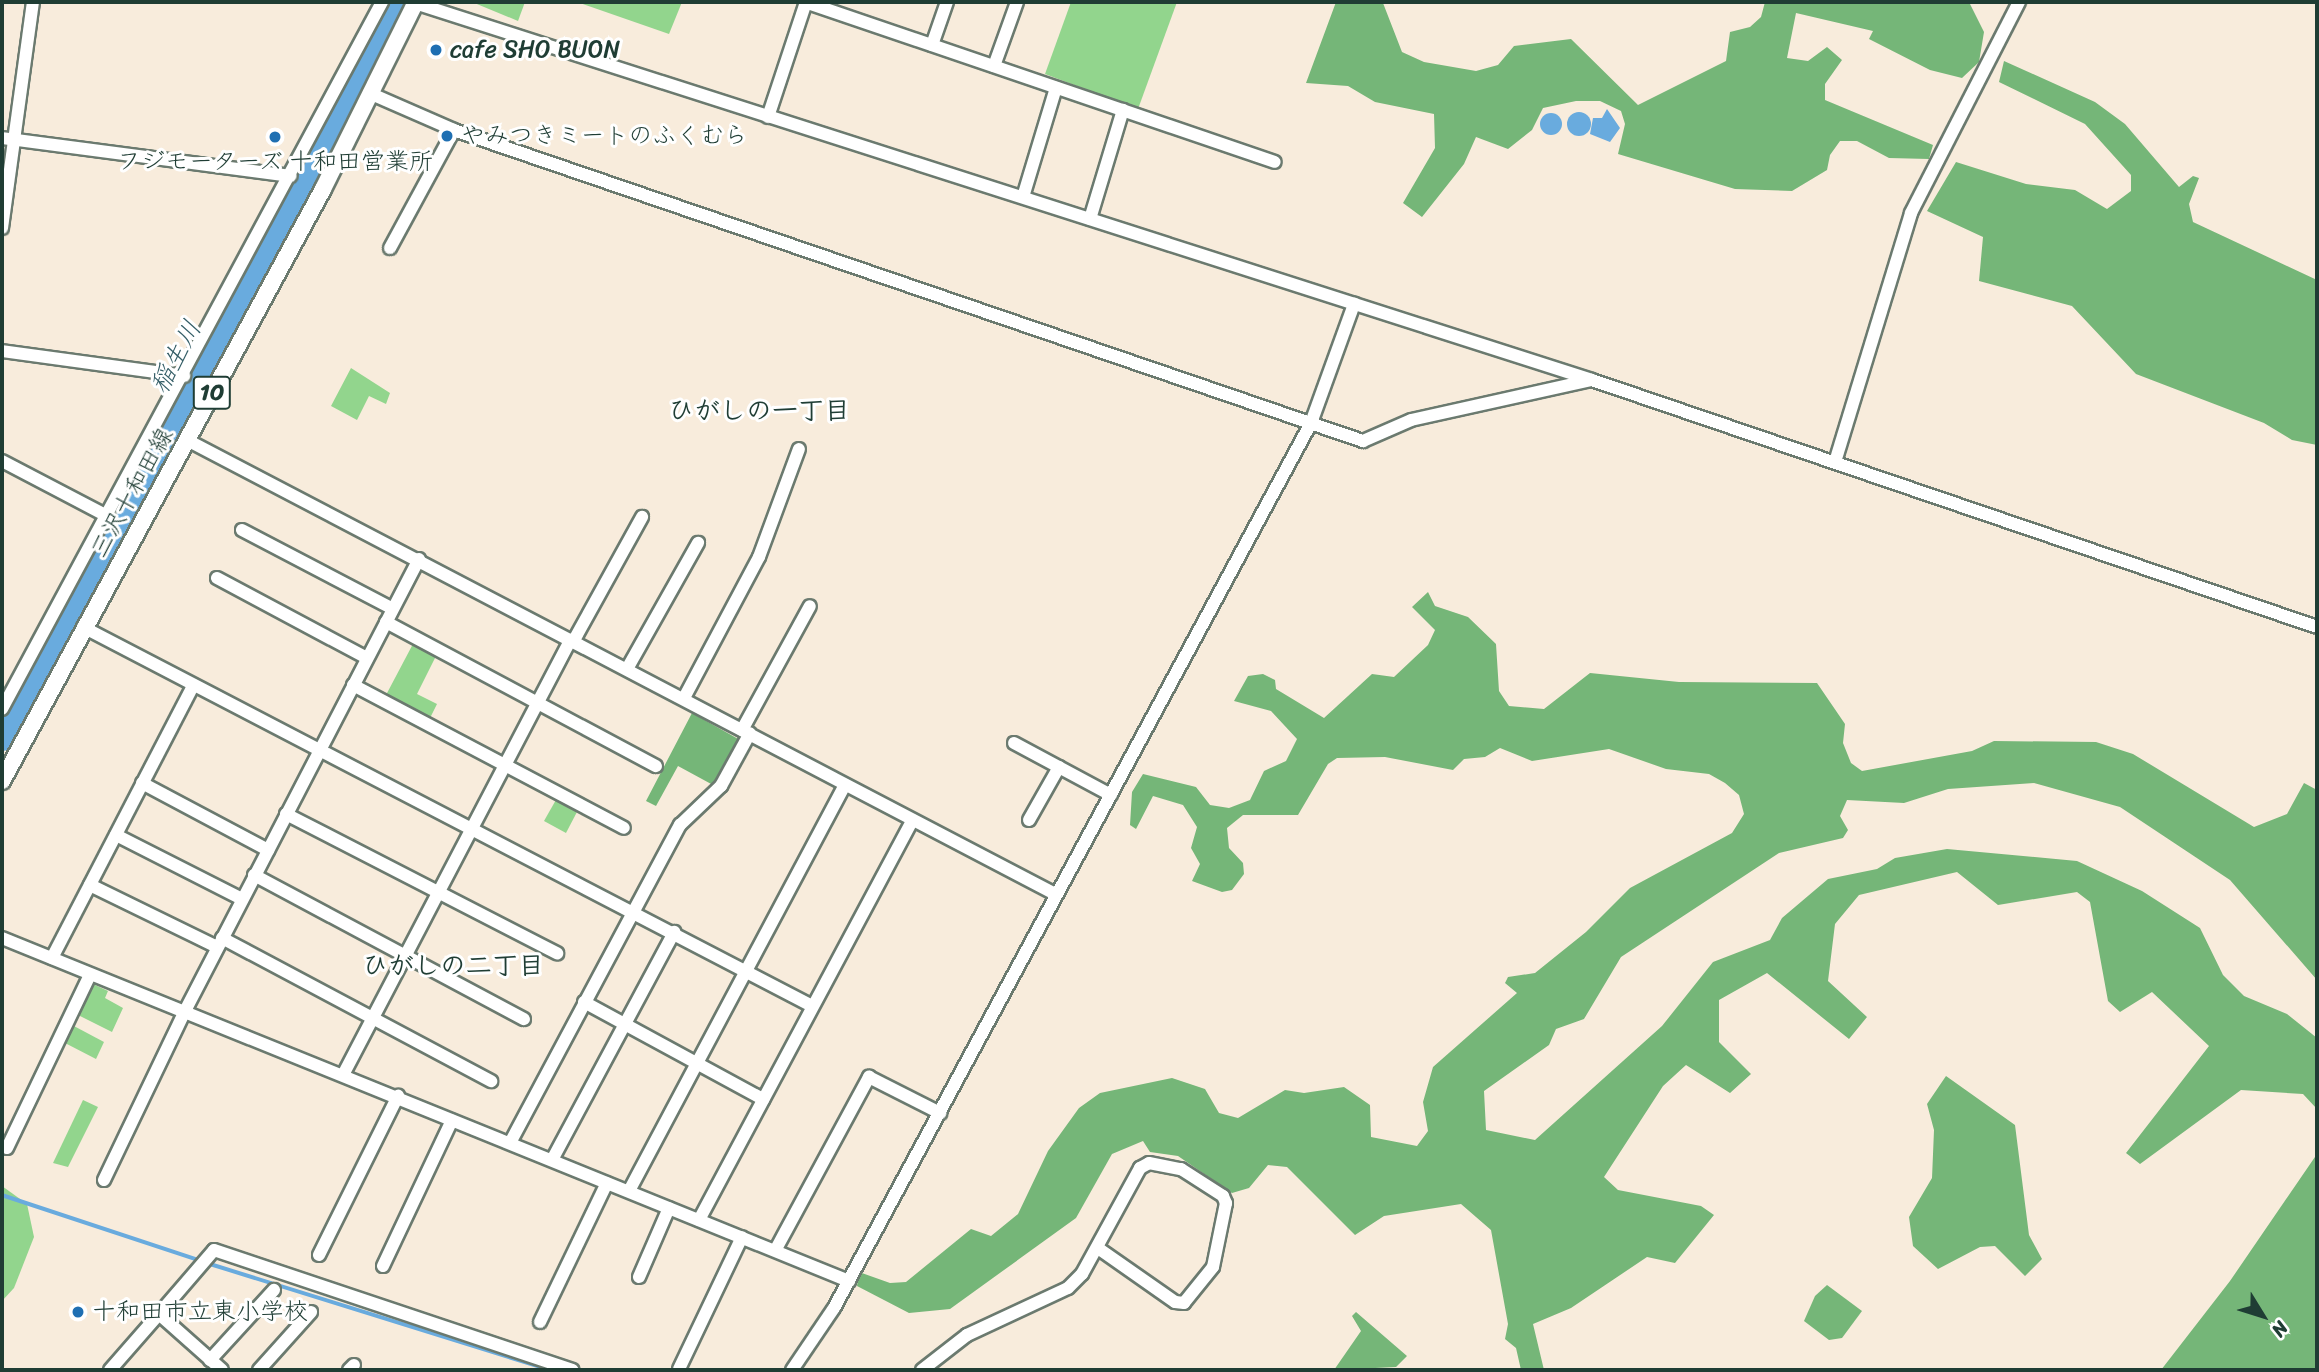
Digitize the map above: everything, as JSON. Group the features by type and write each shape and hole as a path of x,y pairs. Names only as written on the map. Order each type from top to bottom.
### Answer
{"main road":[{"name":"三沢十和田線","path":"3,776 187,440 415,3"}],"street":[{"path":"2,228 7,139 33,2"},
{"path":"2,709 109,517 382,2"},
{"path":"768,117 805,2 822,4 932,45 1274,162"},
{"path":"932,45 947,2"},
{"path":"994,66 1017,2"},
{"path":"1835,462 1911,213 2018,2"},
{"path":"415,3 1592,380 2317,627"},
{"path":"1023,197 1056,88"},
{"path":"369,93 454,130 1363,441 1411,420 1592,380"},
{"path":"1090,219 1123,110"},
{"path":"390,248 454,130"},
{"path":"7,139 291,176"},
{"path":"792,1370 849,1281 1311,423 1354,304"},
{"path":"2,351 184,376"},
{"path":"187,440 1055,894"},
{"path":"684,698 759,557 799,449"},
{"path":"2,461 109,517"},
{"path":"343,1074 538,702 642,517"},
{"path":"242,530 393,609"},
{"path":"627,669 698,543"},
{"path":"104,1180 185,1011 419,559"},
{"path":"217,578 367,659"},
{"path":"510,1143 680,825 721,786 810,606"},
{"path":"386,622 656,766"},
{"path":"83,627 471,829 634,910 812,1006"},
{"path":"353,685 624,828"},
{"path":"52,958 193,686"},
{"path":"1014,743 1111,795"},
{"path":"1029,820 1059,766"},
{"path":"142,783 268,850"},
{"path":"629,1191 845,785"},
{"path":"286,814 557,953"},
{"path":"699,1220 912,821"},
{"path":"116,835 242,899"},
{"path":"254,875 524,1019"},
{"path":"90,885 220,943 491,1081"},
{"path":"552,1160 674,932"},
{"path":"2,938 398,1096 849,1281"},
{"path":"7,1148 90,975"},
{"path":"584,1002 763,1099"},
{"path":"776,1250 869,1077 940,1113"},
{"path":"319,1255 398,1096"},
{"path":"383,1266 452,1120"},
{"path":"922,1370 967,1335 1068,1288 1098,1248 1140,1168 1149,1163 1181,1168 1223,1196 1226,1203 1213,1267 1194,1296 1184,1303 1175,1302 1098,1248"},
{"path":"540,1322 607,1183"},
{"path":"639,1276 669,1208"},
{"path":"678,1369 742,1237"},
{"path":"110,1370 214,1250 572,1370"},
{"path":"210,1360 274,1290"},
{"path":"259,1370 311,1312"},
{"path":"159,1314 222,1370"}],"green space":[{"path":"472,2 525,2 518,21"},
{"path":"577,2 682,2 669,34"},
{"path":"1071,2 1177,2 1138,109 1045,74"},
{"path":"1336,2 1383,3 1402,52 1424,62 1476,71 1498,65 1514,46 1571,39 1638,105 1726,61 1730,32 1750,27 1761,17 1765,2 1969,2 1984,32 1979,62 1962,78 1930,70 1869,39 1873,31 1796,13 1787,58 1808,61 1827,47 1842,60 1825,84 1825,100 1933,145 1929,159 1889,158 1857,141 1840,141 1830,155 1827,170 1792,191 1735,189 1618,154 1625,124 1621,111 1600,101 1576,101 1543,108 1532,130 1508,149 1476,137 1464,164 1422,217 1403,203 1435,148 1434,114 1375,102 1348,86 1306,83"},
{"path":"2004,61 2095,102 2125,124 2179,187 2193,176 2199,178 2189,204 2193,222 2317,280 2317,445 2292,440 2264,423 2136,374 2072,306 1979,281 1983,237 1927,211 1956,162 2026,184 2075,190 2107,209 2131,191 2131,175 2085,124 1999,82"},
{"path":"351,368 390,393 386,404 369,396 357,420 331,406"},
{"path":"1428,592 1435,606 1468,617 1496,644 1499,691 1509,706 1544,709 1590,673 1679,682 1817,683 1845,724 1843,743 1851,763 1862,771 1972,751 1994,741 2096,742 2133,754 2254,827 2287,814 2304,783 2317,790 2317,980 2230,880 2120,807 2034,783 1948,789 1904,803 1847,800 1840,816 1848,830 1843,838 1779,853 1621,957 1584,1019 1556,1029 1549,1045 1484,1091 1486,1130 1535,1140 1662,1026 1713,962 1770,940 1782,918 1828,879 1877,869 1895,858 1947,849 2077,861 2142,891 2200,928 2223,975 2244,996 2287,1014 2317,1038 2317,1109 2303,1094 2241,1090 2140,1164 2126,1153 2209,1046 2152,992 2120,1012 2108,1001 2090,902 2077,892 1998,905 1957,872 1859,895 1835,924 1828,981 1867,1017 1849,1039 1767,973 1719,1000 1719,1042 1751,1074 1730,1093 1686,1065 1663,1086 1604,1177 1618,1190 1701,1206 1714,1215 1675,1263 1647,1257 1571,1308 1533,1324 1544,1370 1521,1370 1516,1348 1505,1339 1508,1324 1491,1230 1461,1204 1384,1216 1355,1235 1287,1167 1268,1165 1249,1188 1232,1193 1178,1156 1150,1152 1143,1141 1112,1154 1076,1218 950,1309 909,1313 857,1286 859,1272 890,1283 906,1282 971,1229 991,1236 1018,1214 1048,1151 1079,1108 1100,1093 1172,1078 1205,1089 1219,1113 1238,1118 1285,1090 1304,1093 1344,1087 1370,1105 1371,1137 1417,1146 1428,1131 1423,1102 1433,1067 1517,993 1505,983 1508,977 1535,973 1586,932 1630,888 1732,833 1744,814 1739,795 1725,783 1709,774 1666,769 1609,749 1532,761 1500,748 1485,757 1464,759 1453,770 1385,757 1337,758 1328,764 1298,815 1243,815 1227,828 1229,848 1243,863 1244,874 1232,890 1222,892 1192,881 1200,864 1191,848 1197,827 1183,805 1153,796 1136,829 1130,825 1132,792 1143,774 1196,787 1210,805 1229,808 1250,800 1264,771 1286,761 1297,739 1271,711 1234,701 1248,676 1263,674 1275,680 1276,689 1324,718 1372,674 1394,677 1428,645 1435,630 1412,607"},
{"path":"414,642 437,654 417,694 437,704 430,718 386,695"},
{"path":"692,713 740,740 713,785 678,766 656,806 646,801"},
{"path":"557,798 578,810 566,833 544,821"},
{"path":"93,984 108,991 105,998 123,1008 112,1032 78,1015"},
{"path":"72,1025 104,1042 96,1059 65,1043"},
{"path":"1946,1076 2015,1125 2029,1235 2042,1259 2025,1276 1995,1246 1980,1247 1938,1269 1913,1246 1909,1217 1932,1178 1934,1130 1927,1104"},
{"path":"83,1100 98,1107 68,1167 53,1163"},
{"path":"2317,1154 2317,1370 2161,1370 2230,1281"},
{"path":"2,1186 27,1204 34,1237 14,1288 2,1301"},
{"path":"1827,1285 1862,1311 1842,1338 1829,1340 1804,1321 1815,1296"},
{"path":"1356,1312 1407,1356 1396,1367 1334,1370 1361,1331 1352,1316"}],"water":[{"path":"1607,109 1620,128 1610,142 1590,134 1593,118 1602,118"},
{"path":"1579,112 1590,119 1591,124 1584,135 1579,136 1568,129 1567,124 1574,113"},
{"path":"1551,113 1559,116 1562,124 1559,132 1551,135 1543,132 1540,124 1543,116"}],"waterway":[{"name":"稲生川","path":"2,740 400,2"},
{"path":"2,1195 199,1260"},
{"path":"207,1263 550,1370"}],"place":[{"name":"cafe SHO BUON","path":"436,50"},
{"name":"やみつきミートのふくむら","path":"447,136"},
{"name":"フジモーターズ 十和田営業所","path":"275,137"},
{"name":"十和田市立東小学校","path":"78,1312"}],"district":[{"name":"ひがしの一丁目","path":"759,411"},
{"name":"ひがしの二丁目","path":"453,966"}]}
